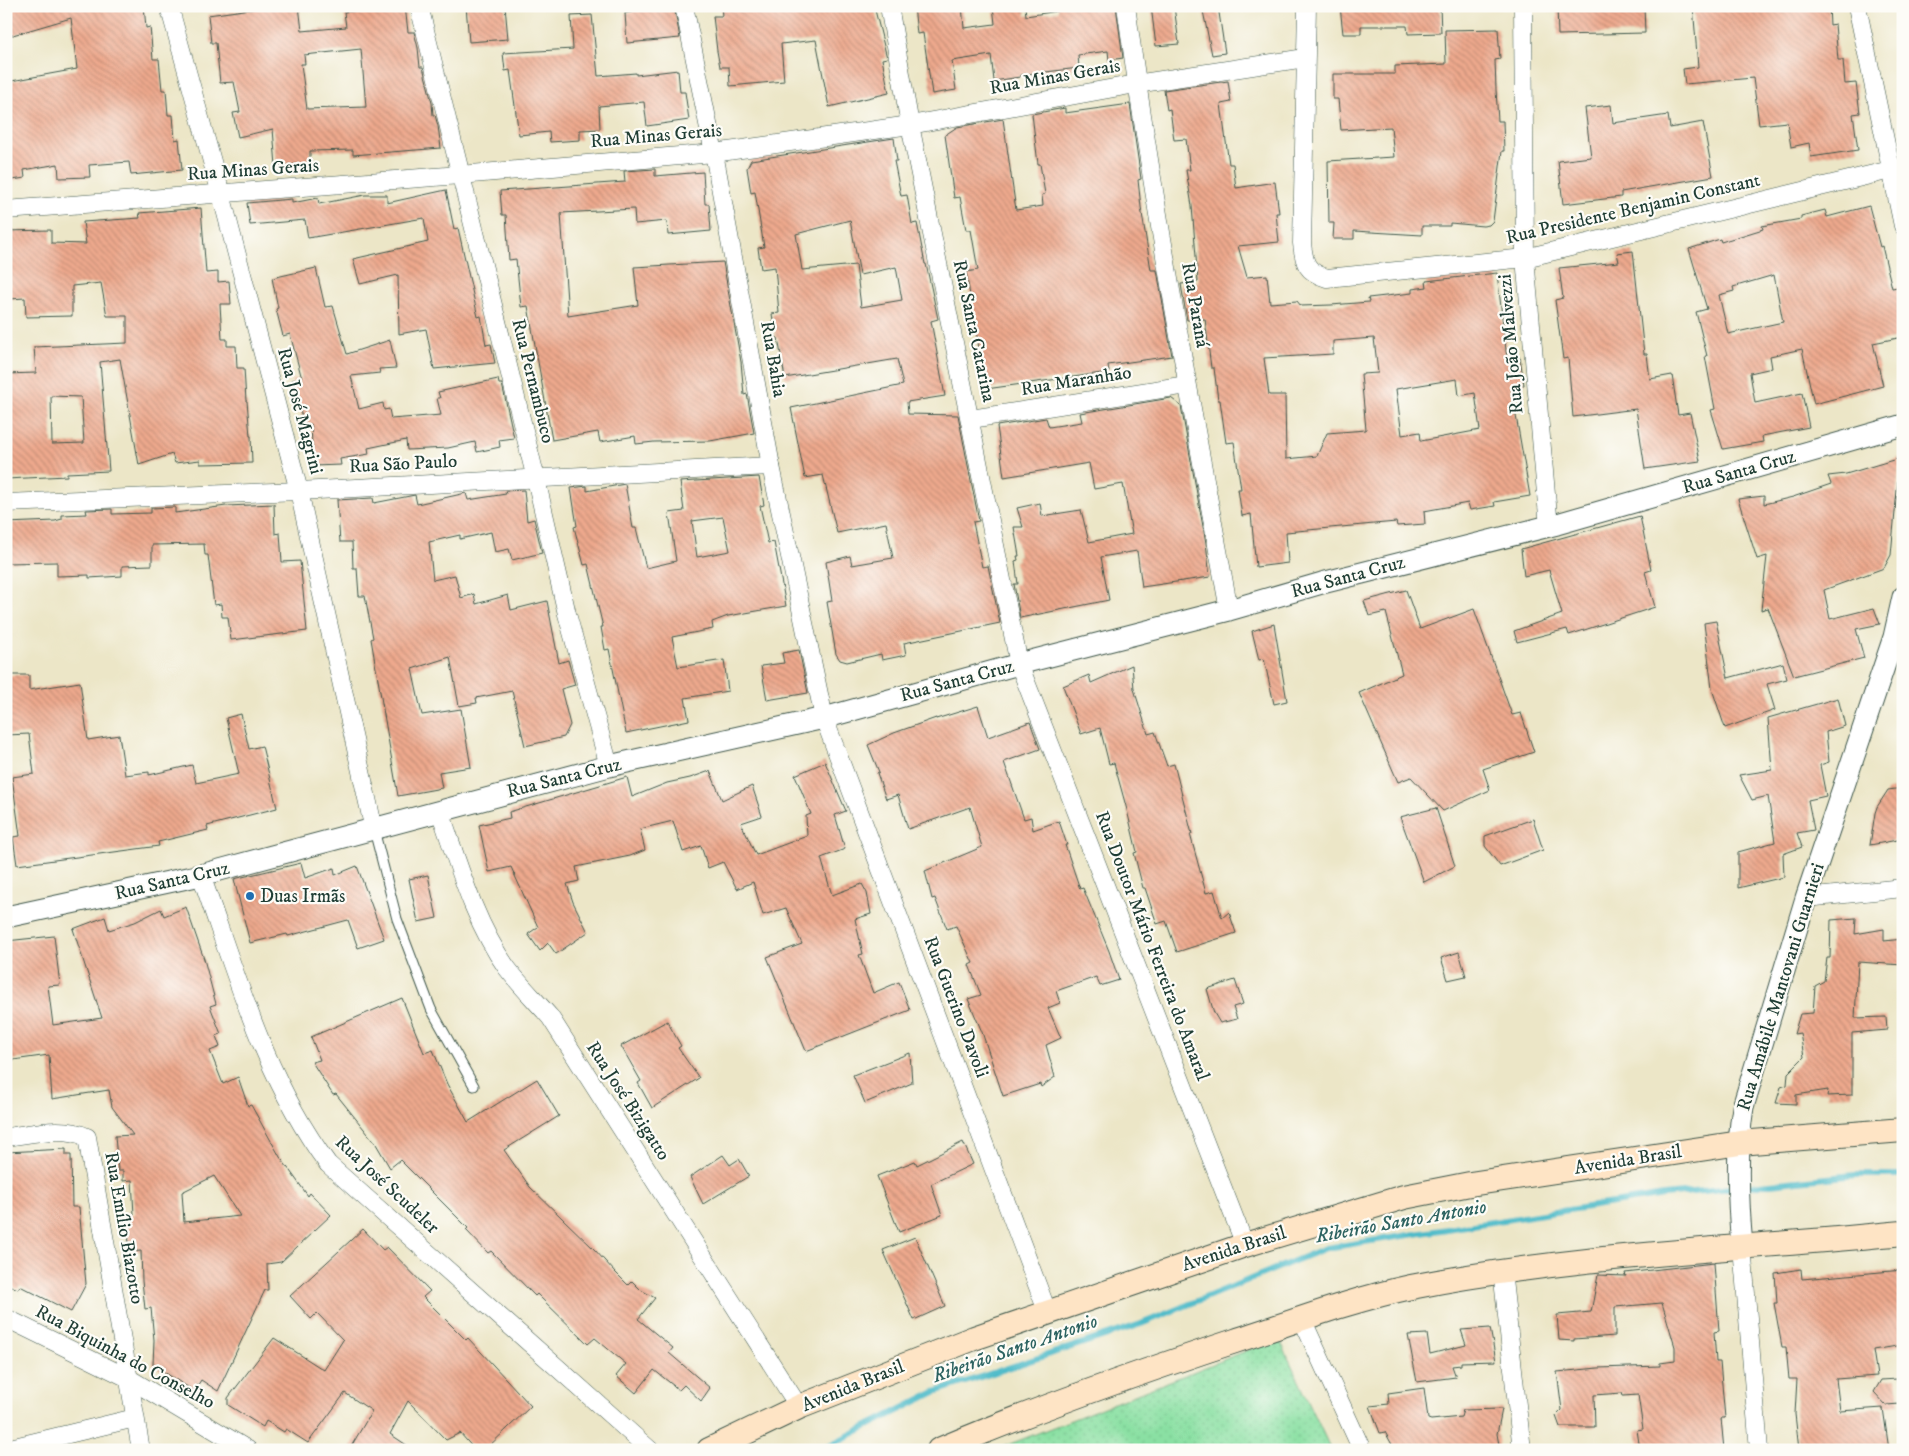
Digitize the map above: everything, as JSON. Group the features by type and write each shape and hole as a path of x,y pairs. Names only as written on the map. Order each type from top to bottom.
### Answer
{"main road":[{"name":"Avenida Brasil","path":"709,1450 799,1407 940,1351 1047,1312 1245,1244 1396,1200 1470,1184 1740,1143 1903,1130"},
{"path":"939,1450 988,1429 1146,1371 1369,1297 1502,1271 1742,1241 1903,1233"}],"street":[{"name":"Rua José Magrini","path":"169,6 221,194 299,491 374,830"},
{"name":"Rua Pernambuco","path":"419,6 536,479 567,614 609,766"},
{"name":"Rua Bahia","path":"684,6 714,153 771,466 824,718"},
{"name":"Rua Santa Catarina","path":"889,6 910,125 971,419 1019,664"},
{"name":"Rua Paraná","path":"1126,6 1136,84 1228,610"},
{"name":"Rua Presidente Benjamin Constant","path":"1307,6 1303,259 1312,273 1327,278 1525,258 1897,169"},
{"name":"Rua João Malvezzi","path":"1523,6 1525,258 1549,526"},
{"path":"1857,6 1897,169 1903,226"},
{"name":"Rua Minas Gerais","path":"6,210 460,176 714,153 910,125 1136,84 1305,58"},
{"name":"Rua Maranhão","path":"971,419 1187,384"},
{"name":"Rua Santa Cruz","path":"6,917 201,875 609,766 824,718 1322,583 1549,526 1903,425"},
{"name":"Rua São Paulo","path":"6,503 299,491 771,466"},
{"name":"Rua Amábile Mantovani Guarnieri","path":"1759,1450 1742,1241 1739,1166 1740,1124 1743,1107 1806,898 1898,637 1903,597"},
{"name":"Rua Doutor Mário Ferreira do Amaral","path":"1019,664 1245,1244"},
{"name":"Rua Guerino Davoli","path":"824,718 1047,1312"},
{"name":"Rua José Bizigatto","path":"440,811 465,882 485,930 507,968 550,1017 799,1407"},
{"name":"Rua José Scudeler","path":"201,875 257,1031 284,1094 307,1135 328,1164 650,1450"},
{"path":"1806,898 1903,888"},
{"name":"Rua Emílio Biazotto","path":"6,1137 62,1131 76,1132 87,1137 128,1378"},
{"path":"1502,1271 1522,1450"},
{"name":"Rua Biquinha do Conselho","path":"6,1318 128,1378 248,1450"},
{"path":"1302,1319 1362,1450"},
{"path":"128,1378 141,1450"},
{"path":"6,1449 135,1418"}],"lane":[{"path":"374,830 397,919 431,1009 474,1086"}],"green space":[{"path":"1279,1338 1331,1450 995,1450"}],"building":[{"path":"6,6 144,6 146,28 150,27 153,59 159,59 162,90 166,90 168,115 173,115 175,140 179,139 182,170 131,175 129,162 89,165 90,177 59,178 58,164 24,170 25,178 6,181 6,82 77,69 71,18 6,37"},
{"path":"273,6 299,6 302,31 346,27 344,12 383,8 383,6 405,6 408,32 414,32 420,67 423,67 433,115 435,115 438,126 441,148 353,155 353,150 310,151 310,163 276,166 273,129 238,137 233,113 240,112 234,82 220,83 216,43 211,43 208,15","holes":["361,49 366,107 307,109 301,64 305,64 304,55"]},
{"path":"466,6 505,6 508,39 469,42"},
{"path":"633,6 674,6 680,38 627,43 625,13 633,12"},
{"path":"721,6 874,6 887,58 882,59 889,93 829,107 816,40 781,44 784,81 730,86 729,67 720,67 713,16 722,16"},
{"path":"914,6 962,6 964,28 995,24 993,6 1025,6 1026,16 1058,11 1058,6 1116,6 1123,58 1109,60 1108,51 1078,55 1079,68 1020,75 1020,77 994,81 991,55 952,61 956,90 932,94 923,33 917,34"},
{"path":"1151,6 1174,6 1179,44 1156,46"},
{"path":"1202,6 1218,6 1225,53 1212,55"},
{"path":"1340,6 1440,6 1441,33 1408,34 1407,26 1361,26 1361,34 1343,34"},
{"path":"1557,6 1644,6 1645,33 1558,35"},
{"path":"1693,6 1829,6 1830,25 1835,24 1838,60 1843,60 1845,84 1856,83 1860,113 1853,114 1858,150 1811,157 1809,143 1791,147 1787,122 1759,125 1753,78 1685,84 1683,69 1698,67"},
{"path":"592,15 598,76 636,73 636,75 678,70 680,92 685,92 689,120 647,126 644,102 599,106 600,129 580,130 580,140 550,142 549,132 519,135 510,70 505,71 503,53 573,49 571,16"},
{"path":"1498,29 1500,59 1495,60 1496,90 1498,121 1503,121 1504,151 1502,151 1493,221 1489,225 1483,226 1450,223 1450,226 1422,226 1422,235 1354,231 1354,239 1333,239 1334,223 1329,223 1328,161 1394,157 1391,127 1341,130 1338,99 1333,99 1333,74 1395,74 1395,66 1446,64 1445,30"},
{"path":"1228,81 1231,102 1221,104 1229,164 1233,164 1236,188 1275,182 1279,213 1276,213 1279,242 1238,246 1247,277 1267,275 1270,303 1297,301 1301,306 1369,302 1368,298 1412,293 1412,289 1427,287 1426,281 1497,273 1507,359 1520,357 1524,385 1511,387 1530,496 1494,502 1495,506 1470,510 1468,503 1424,511 1425,524 1397,526 1396,522 1286,532 1288,563 1256,567 1251,514 1242,516 1238,489 1241,489 1234,442 1226,443 1214,368 1211,368 1205,319 1187,320 1181,284 1198,282 1192,206 1186,170 1190,170 1186,139 1174,140 1170,109 1167,110 1164,90","holes":["1374,338 1378,373 1361,374 1366,430 1327,433 1317,456 1286,459 1285,395 1269,395 1264,358 1333,354 1333,341","1457,379 1459,396 1475,393 1480,430 1421,441 1420,432 1402,435 1396,389"]},
{"path":"1130,104 1141,179 1138,180 1141,207 1151,270 1157,270 1172,356 1108,365 1109,372 986,389 966,272 978,270 971,230 966,230 960,197 954,198 945,135 957,127 1003,119 1016,210 1043,206 1042,195 1045,194 1040,164 1038,164 1032,114 1065,108 1065,113"},
{"path":"1611,105 1613,123 1668,115 1670,128 1703,122 1713,176 1621,192 1621,197 1563,204 1558,161 1591,157 1585,108"},
{"path":"894,138 897,161 894,161 901,196 907,195 912,224 917,223 938,319 931,321 945,396 907,402 908,414 958,415 979,521 973,522 982,567 988,566 1000,623 904,643 906,655 882,660 881,654 847,662 840,660 836,654 827,602 832,601 826,562 850,556 852,565 893,558 886,523 837,533 823,475 805,478 791,408 903,385 897,359 785,378 772,314 779,313 775,267 761,269 758,248 764,247 755,192 751,193 747,168 751,160","holes":["850,220 860,275 896,267 902,300 861,307 856,265 802,270 796,234"]},
{"path":"655,169 655,176 703,172 705,204 709,204 711,231 668,235 667,221 635,224 634,209 561,213 568,316 638,305 634,267 723,262 741,362 744,395 747,394 754,433 710,441 636,444 635,436 600,442 598,432 552,440 528,306 521,307 516,259 509,260 506,215 502,215 500,191 625,182 624,171"},
{"path":"446,190 454,229 458,228 478,317 481,316 486,345 491,344 495,363 434,369 426,329 399,334 398,275 360,284 353,259 428,242 424,218 308,238 305,220 250,225 247,203 292,199 292,203 318,198 319,204 365,195 387,195 387,203"},
{"path":"1869,206 1880,247 1882,246 1892,288 1903,286 1903,337 1873,343 1883,386 1814,404 1802,349 1770,356 1772,368 1750,373 1755,403 1802,393 1809,427 1762,436 1763,442 1723,449 1711,410 1715,409 1705,356 1707,356 1696,312 1707,309 1689,249 1720,239 1721,242 1763,229 1762,226 1801,219 1801,216 1825,210 1827,217","holes":["1774,275 1783,322 1728,334 1719,295 1734,291 1733,287"]},
{"path":"201,208 206,273 218,272 218,282 229,281 231,304 220,304 222,339 227,339 227,346 236,346 237,368 244,368 252,463 200,464 200,460 175,463 172,454 139,465 120,359 100,362 109,471 67,473 67,476 6,479 6,374 36,373 34,347 127,343 127,316 107,316 101,283 72,286 72,316 26,317 25,298 10,299 9,279 6,279 6,231 51,230 51,243 86,244 83,222 140,218 139,213","holes":["51,396 81,397 84,443 52,444"]},
{"path":"1633,251 1644,354 1647,354 1650,379 1672,375 1678,415 1690,413 1700,461 1645,469 1636,409 1573,417 1568,358 1563,359 1555,300 1563,298 1559,268 1619,262 1617,253"},
{"path":"316,268 325,307 333,306 347,354 390,340 396,368 379,369 380,373 351,376 359,409 383,403 384,410 389,409 391,419 441,415 437,398 440,398 438,392 498,379 499,384 502,384 514,438 499,440 500,447 477,452 475,442 448,448 407,450 406,440 368,448 369,454 340,459 341,465 313,466 311,424 305,425 292,380 302,379 290,334 283,336 276,309 278,308 272,278"},
{"path":"1171,398 1181,406 1206,543 1210,577 1142,587 1137,551 1101,557 1109,600 1020,618 1014,584 1018,584 1015,561 1018,560 1017,556 1019,556 1014,527 1023,527 1017,508 1040,503 1042,516 1081,510 1089,542 1132,534 1123,484 1094,489 1089,463 1004,477 997,426 1046,418 1049,427 1082,422 1080,413"},
{"path":"1900,458 1891,555 1884,568 1824,590 1830,619 1874,608 1880,624 1856,629 1864,658 1794,676 1768,608 1761,610 1767,556 1757,559 1738,499 1764,496 1764,504 1793,497 1831,484 1828,476 1846,474"},
{"path":"759,477 764,505 760,506 768,543 774,542 786,606 728,616 712,622 713,629 672,637 678,667 724,660 728,691 685,698 689,720 626,733 609,649 605,650 601,627 603,627 588,564 584,565 574,527 577,526 571,488 587,486 587,491 625,484 633,528 636,528 646,568 676,561 669,513 684,511 680,482","holes":["723,517 730,551 697,557 692,521"]},
{"path":"524,490 527,521 534,519 542,553 512,560 509,549 495,552 491,532 460,539 460,535 429,542 433,580 455,575 461,598 474,594 476,604 508,595 511,610 547,601 559,663 568,660 575,685 561,689 570,725 564,737 525,746 512,691 476,698 477,703 459,706 450,657 412,669 422,715 461,709 471,767 439,772 442,788 398,796 365,596 359,596 357,568 353,568 352,542 340,542 337,500 373,498 374,503 415,495 417,504 466,493 468,500 506,494 505,491"},
{"path":"274,504 275,534 280,533 282,562 300,561 307,631 231,640 228,617 222,617 221,604 214,605 208,555 205,555 204,544 152,545 152,565 122,566 122,576 89,578 89,575 57,576 57,562 6,563 6,523 55,521 62,519 62,515 87,514 86,510 112,509 112,514 151,513 151,508 175,507 175,513 226,506"},
{"path":"1640,516 1651,570 1645,572 1655,607 1569,635 1567,629 1517,642 1514,631 1562,614 1549,570 1524,576 1521,549"},
{"path":"1406,590 1420,629 1474,609 1512,715 1521,713 1534,752 1483,769 1490,790 1443,811 1411,777 1398,782 1359,693 1402,674 1386,612 1369,616 1364,601"},
{"path":"1716,621 1728,678 1783,663 1787,679 1767,684 1775,710 1725,728 1712,689 1704,623"},
{"path":"1274,624 1287,701 1274,704 1264,659 1259,660 1252,631"},
{"path":"799,650 808,693 767,700 761,666 784,663 782,653"},
{"path":"1132,665 1134,689 1148,734 1155,732 1167,766 1174,764 1206,893 1214,891 1222,918 1229,912 1236,933 1177,952 1166,921 1157,924 1145,888 1143,888 1134,853 1137,852 1127,810 1114,763 1109,764 1100,728 1081,734 1063,686 1089,675 1091,683"},
{"path":"6,675 29,675 29,690 80,682 88,740 119,735 125,775 149,772 149,775 192,765 196,783 239,774 226,718 241,714 249,749 262,746 277,808 207,826 208,830 158,842 159,846 17,865 13,837 20,836 12,777 34,774 29,734 6,735"},
{"path":"1838,698 1845,726 1826,732 1829,762 1820,765 1826,796 1808,800 1814,830 1797,833 1802,847 1783,854 1784,877 1738,888 1738,852 1775,842 1768,796 1752,800 1739,775 1772,770 1768,718"},
{"path":"978,706 988,737 1030,722 1040,749 1004,762 1024,819 1031,817 1033,830 1059,821 1080,889 1083,888 1119,980 1100,986 1096,977 1056,991 1060,1003 1048,1008 1061,1038 1046,1045 1055,1077 1041,1087 1040,1084 1003,1096 982,1032 968,999 981,995 969,965 973,963 956,926 947,929 935,898 932,899 925,871 982,847 970,807 908,829 898,795 886,799 877,773 879,772 868,745 894,733 936,718"},
{"path":"825,762 846,811 835,815 845,849 821,858 832,895 862,884 867,893 871,914 855,919 863,954 859,955 873,993 899,982 910,1010 806,1051 767,957 802,944 786,908 763,915 753,882 737,889 723,862 708,868 701,846 683,852 673,821 640,829 645,850 630,856 576,867 579,881 567,884 573,902 588,932 556,954 548,943 540,951 528,934 538,927 511,867 489,872 479,825 510,818 509,812 627,777 632,797 667,783 710,771 722,800 752,786 762,816 741,823 756,855 807,836 806,816 811,814 795,775"},
{"path":"1903,788 1903,839 1870,845 1877,807 1888,790"},
{"path":"1436,808 1455,866 1424,882 1400,817"},
{"path":"1533,819 1543,850 1500,866 1485,846 1485,836"},
{"path":"301,863 305,878 334,868 335,875 357,866 384,939 358,948 348,920 288,936 287,934 250,943 234,879"},
{"path":"428,875 437,918 418,922 409,879"},
{"path":"186,907 204,959 216,1004 210,1006 221,1034 216,1036 220,1047 210,1051 223,1084 238,1077 248,1106 251,1105 280,1157 308,1196 310,1193 331,1215 281,1262 267,1264 268,1290 265,1290 218,1391 201,1380 194,1391 153,1365 154,1340 151,1308 145,1309 141,1251 130,1252 126,1216 134,1215 132,1180 123,1181 123,1171 118,1171 115,1136 133,1135 112,1107 109,1090 52,1099 49,1055 6,1061 6,941 54,936 60,985 48,986 53,1025 102,1018 73,929 105,917 109,930 135,922 161,909 164,916","holes":["214,1176 240,1216 184,1222 182,1192"]},
{"path":"1856,918 1855,934 1884,929 1884,941 1903,939 1903,965 1858,962 1855,1018 1886,1017 1887,1030 1852,1033 1852,1095 1827,1096 1828,1090 1796,1095 1796,1104 1776,1103 1781,1087 1787,1085 1788,1073 1804,1057 1800,1033 1794,1034 1800,1014 1813,1013 1815,986 1824,981 1827,958 1830,958 1831,920"},
{"path":"1459,952 1466,976 1448,980 1441,958"},
{"path":"1235,980 1243,1004 1233,1007 1237,1019 1220,1023 1214,1013 1207,989"},
{"path":"402,998 424,1053 433,1050 447,1084 468,1122 537,1079 559,1116 504,1150 530,1187 628,1285 632,1281 641,1290 655,1298 638,1319 673,1348 669,1353 710,1388 701,1401 684,1385 679,1390 654,1370 636,1393 616,1376 626,1364 595,1338 588,1344 537,1294 535,1296 491,1251 488,1253 466,1230 468,1228 400,1160 390,1168 376,1144 336,1094 333,1095 312,1062 320,1060 311,1037"},
{"path":"667,1021 681,1046 678,1048 699,1078 652,1108 638,1083 641,1081 621,1046"},
{"path":"910,1053 912,1083 865,1103 853,1075"},
{"path":"963,1142 973,1164 931,1184 942,1215 899,1232 877,1176 915,1161 917,1165"},
{"path":"66,1149 66,1155 71,1155 72,1207 79,1207 86,1284 71,1312 20,1286 18,1289 6,1284 6,1152"},
{"path":"723,1155 730,1165 739,1159 749,1176 703,1204 690,1177"},
{"path":"363,1229 383,1250 387,1247 430,1291 423,1297 466,1340 468,1338 531,1406 485,1450 475,1450 460,1433 446,1440 408,1401 390,1434 414,1450 349,1450 372,1411 345,1393 308,1443 286,1429 284,1432 266,1421 263,1427 228,1405 228,1398 274,1338 324,1370 343,1340 317,1313 311,1319 290,1296"},
{"path":"915,1237 945,1306 914,1320 883,1250"},
{"path":"1714,1263 1719,1331 1714,1332 1716,1362 1720,1362 1725,1418 1721,1418 1724,1450 1640,1450 1637,1430 1643,1429 1638,1395 1623,1396 1622,1393 1594,1395 1595,1427 1560,1427 1556,1416 1562,1410 1557,1372 1598,1368 1660,1366 1660,1363 1675,1361 1675,1347 1662,1303 1615,1307 1615,1336 1574,1339 1574,1341 1559,1340 1557,1315 1591,1312 1598,1275 1626,1276 1625,1273"},
{"path":"1801,1269 1802,1279 1903,1270 1903,1345 1873,1350 1877,1376 1836,1379 1840,1411 1883,1408 1889,1450 1799,1450 1795,1414 1797,1379 1789,1379 1786,1347 1782,1347 1774,1303 1777,1303 1775,1273"},
{"path":"1490,1328 1496,1361 1461,1362 1461,1365 1452,1366 1456,1377 1417,1382 1408,1335 1427,1334 1430,1354 1466,1345 1461,1330"},
{"path":"1897,1379 1900,1404 1886,1405 1874,1392 1881,1380"},
{"path":"1424,1388 1428,1419 1431,1420 1461,1417 1463,1410 1502,1409 1497,1434 1500,1450 1395,1450 1385,1432 1380,1433 1370,1406 1389,1404 1388,1393"}],"waterway":[{"name":"Ribeirão Santo Antonio","path":"820,1450 935,1392 1141,1324 1326,1248 1664,1195 1856,1175 1903,1175"}],"place":[{"name":"Duas Irmãs","path":"250,896"}]}
